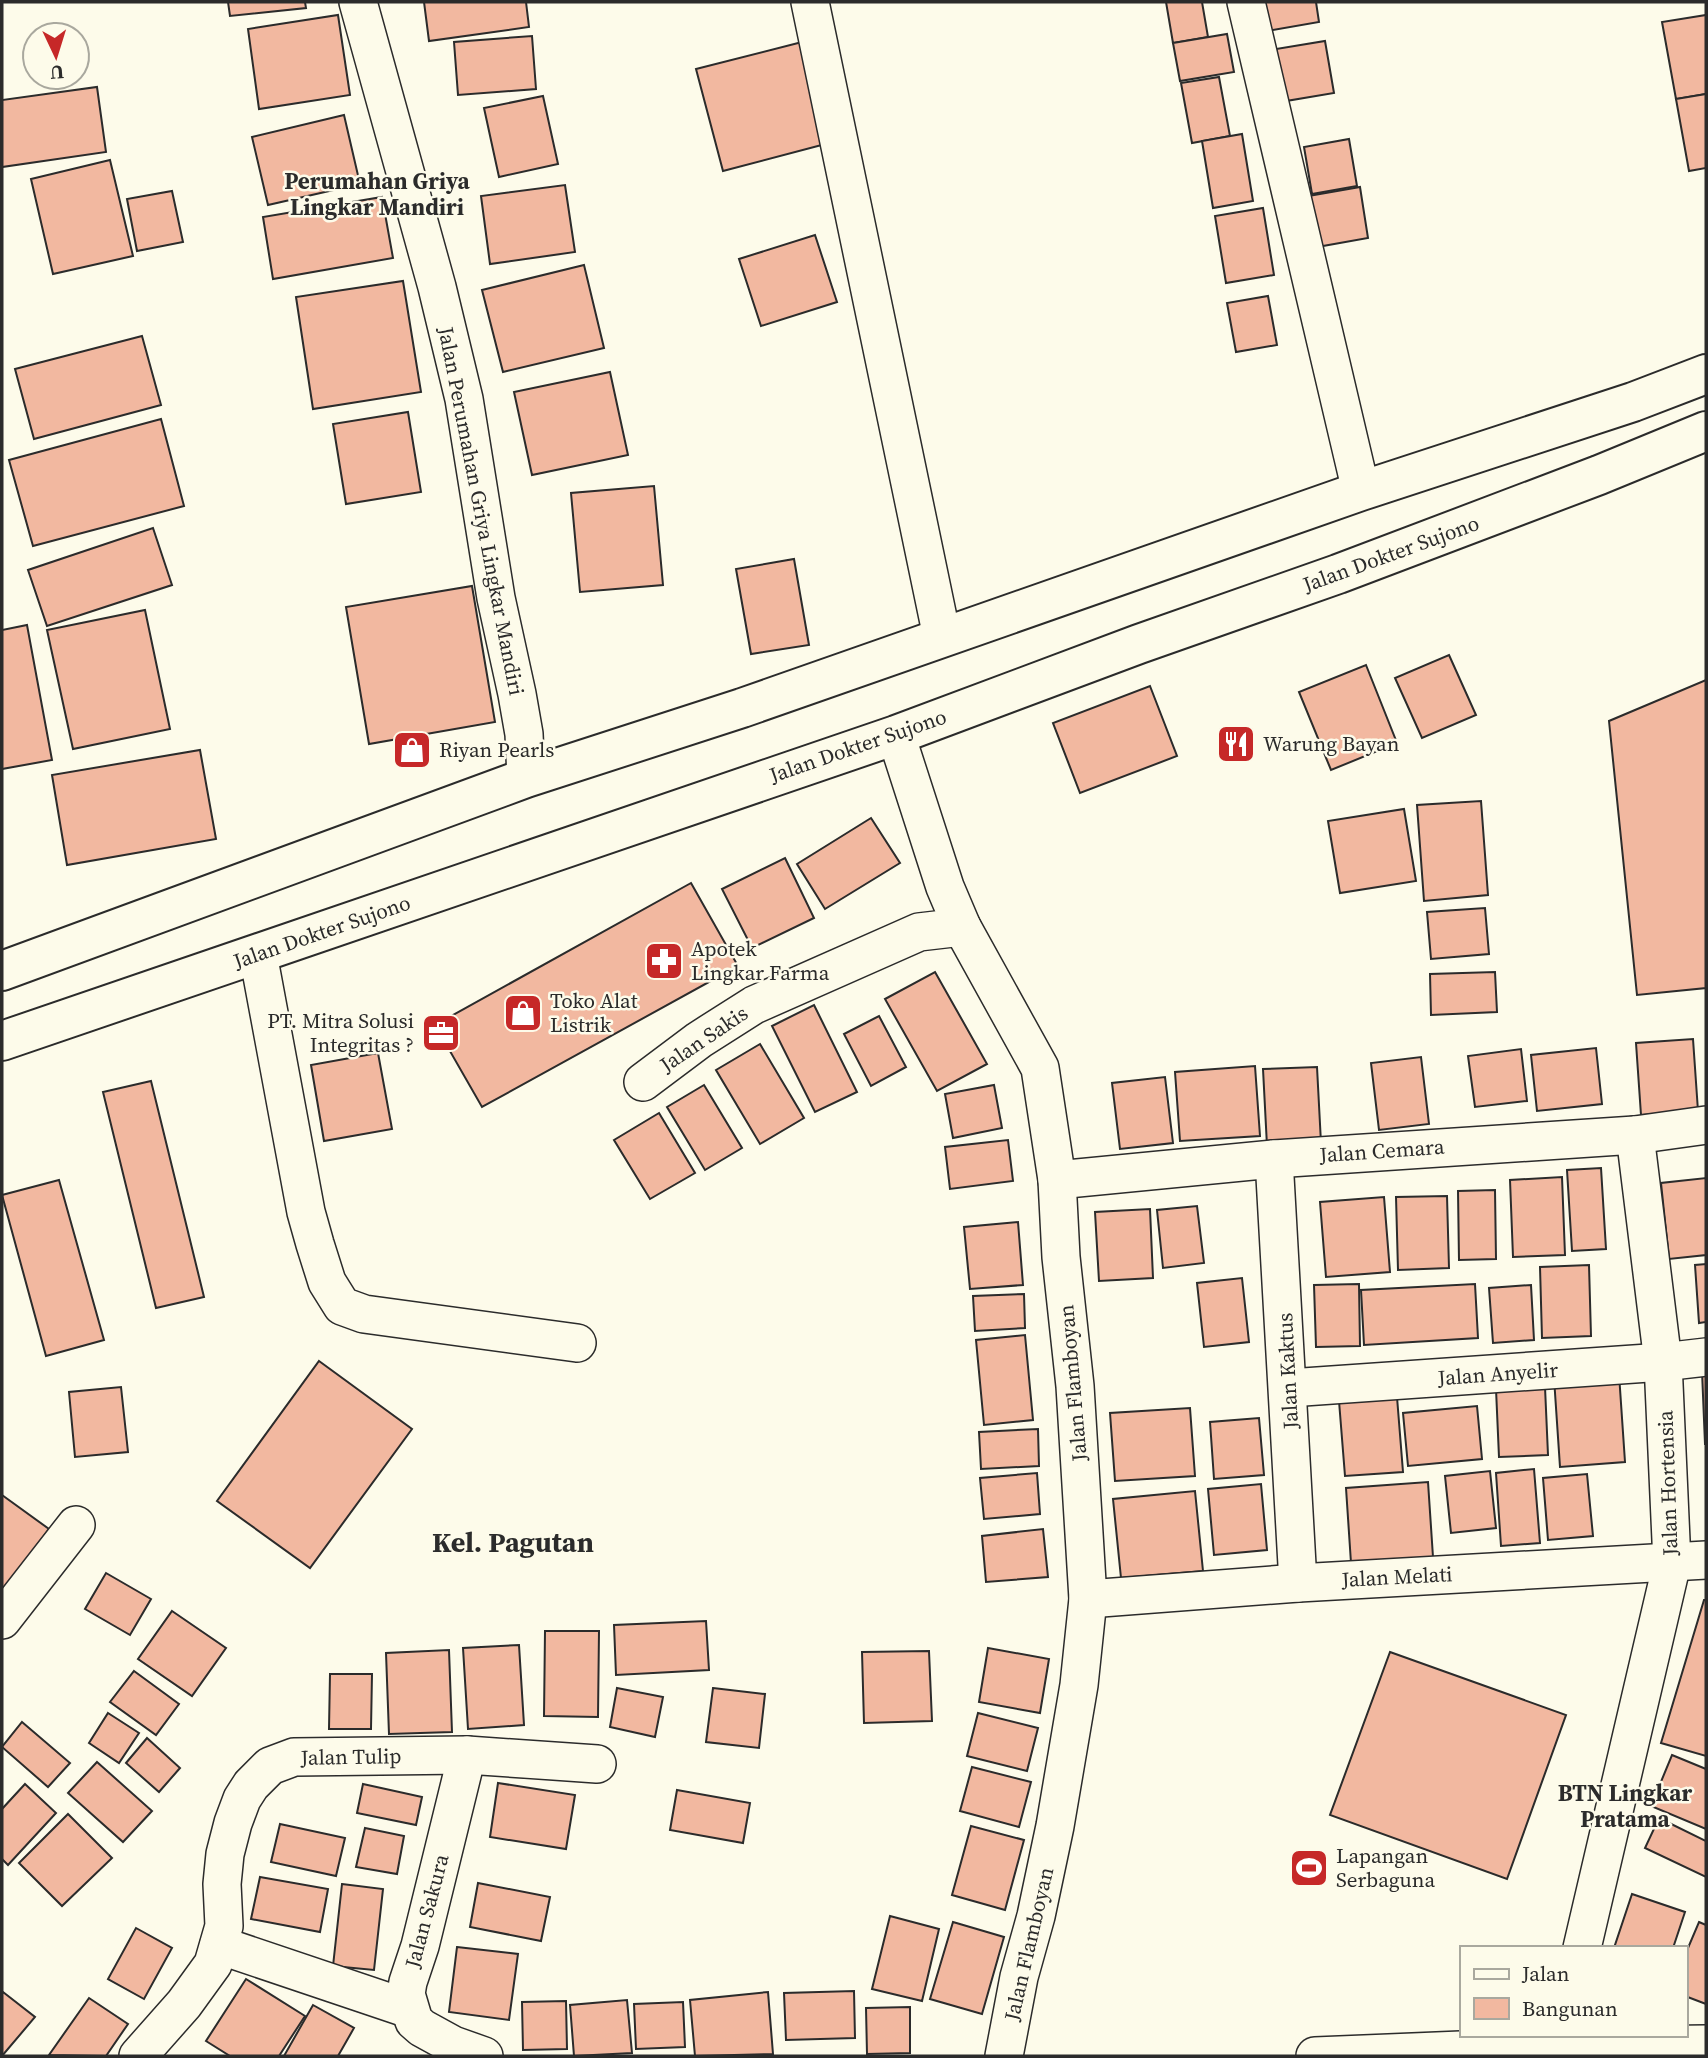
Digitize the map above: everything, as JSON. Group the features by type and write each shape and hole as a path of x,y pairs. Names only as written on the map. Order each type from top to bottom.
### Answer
{"highway":[{"path":"2,971 526,778 742,708 1361,491 1633,402 1706,374"},
{"path":"1633,402 1642,430 1662,449"},
{"path":"1581,419 1592,428 1597,438 1601,462 1599,475"},
{"name":"Jalan Dokter Sujono","path":"2,1041 895,734 1139,644 1338,575 1706,431"}],"street":[{"name":"Jalan Perumahan Griya Lingkar Mandiri","path":"358,2 437,287 464,399 496,598 524,734 526,778"},
{"path":"810,2 942,637"},
{"path":"1246,2 1361,491"},
{"name":"Jalan Flamboyan","path":"895,734 945,887 962,927 1040,1068 1057,1180 1061,1257 1075,1385 1088,1599 1080,1685 1055,1826 1036,1916 1019,1977 1004,2056"},
{"name":"Jalan Sakis","path":"643,1082 699,1040 754,1005 919,932 962,927"},
{"path":"258,954 306,1212 327,1282 342,1306 364,1314 577,1343"},
{"name":"Jalan Cemara","path":"1057,1180 1274,1159 1636,1135 1706,1125"},
{"name":"Jalan Hortensia","path":"1584,1946 1689,1561 1636,1135"},
{"name":"Jalan Kaktus","path":"1274,1159 1298,1583"},
{"name":"Jalan Anyelir","path":"1289,1388 1706,1357"},
{"path":"2,1620 76,1525"},
{"name":"Jalan Melati","path":"1088,1599 1298,1583 1689,1561"},
{"name":"Jalan Tulip","path":"138,2056 195,1990 213,1964 224,1926 222,1884 233,1824 242,1799 251,1785 270,1766 294,1757 467,1755 597,1764"},
{"name":"Jalan Sakura","path":"409,2009 406,1994 408,1982 420,1946 467,1755"},
{"path":"219,1945 409,2009 414,2021 433,2035 469,2051"},
{"path":"1315,2056 1561,2040 1706,2044"}],"building":[{"path":"228,2 305,2 306,8 230,16"},
{"path":"424,2 526,2 529,27 429,41"},
{"path":"1166,2 1202,2 1208,37 1173,43"},
{"path":"1256,2 1316,2 1319,22 1261,32"},
{"path":"338,15 350,95 259,109 248,29"},
{"path":"1706,15 1706,94 1676,99 1662,22"},
{"path":"1227,34 1234,72 1180,81 1173,43"},
{"path":"532,36 536,89 458,95 454,42"},
{"path":"806,41 833,142 723,171 696,69"},
{"path":"1325,41 1334,93 1286,101 1276,49"},
{"path":"1219,77 1230,136 1192,143 1181,83"},
{"path":"97,87 106,152 2,167 2,100 68,91 91,91 91,88"},
{"path":"1706,94 1706,168 1689,171 1676,99"},
{"path":"543,96 558,164 499,177 484,108"},
{"path":"344,115 360,184 268,205 252,137"},
{"path":"1242,134 1253,201 1213,208 1202,141"},
{"path":"1349,139 1357,186 1312,194 1304,147"},
{"path":"110,160 133,256 53,274 31,179"},
{"path":"565,185 575,252 490,264 481,196"},
{"path":"1360,187 1368,238 1306,249 1297,198"},
{"path":"172,191 183,242 137,251 127,199"},
{"path":"382,197 393,258 273,279 263,217"},
{"path":"1263,208 1274,275 1226,283 1215,216"},
{"path":"815,235 837,302 761,326 739,259"},
{"path":"584,265 604,348 503,372 482,290"},
{"path":"403,281 421,392 313,409 296,297"},
{"path":"1268,296 1277,345 1236,352 1227,303"},
{"path":"142,336 161,405 34,439 15,369"},
{"path":"610,372 628,455 532,475 514,392"},
{"path":"408,412 421,492 346,504 333,424"},
{"path":"161,419 184,506 33,546 9,460"},
{"path":"654,486 663,585 580,592 571,493"},
{"path":"153,528 172,585 47,626 28,570"},
{"path":"794,559 809,645 751,654 736,569"},
{"path":"472,586 495,722 369,744 346,607"},
{"path":"145,610 170,729 73,749 47,630"},
{"path":"27,625 52,760 2,769 2,630"},
{"path":"1449,655 1476,715 1422,738 1395,678"},
{"path":"1366,665 1397,743 1331,770 1299,692"},
{"path":"1706,680 1706,988 1637,995 1609,721"},
{"path":"1150,686 1177,756 1080,793 1053,723"},
{"path":"200,750 216,839 67,865 52,775"},
{"path":"1481,801 1488,895 1424,901 1417,805"},
{"path":"1404,809 1416,881 1340,893 1328,821"},
{"path":"871,818 900,863 825,909 797,864"},
{"path":"785,858 814,918 752,948 722,889"},
{"path":"691,883 738,966 482,1107 435,1025"},
{"path":"1485,908 1489,954 1431,959 1427,912"},
{"path":"935,972 987,1064 937,1091 885,999"},
{"path":"1495,972 1497,1012 1431,1015 1430,974"},
{"path":"814,1005 857,1092 815,1112 772,1026"},
{"path":"879,1016 906,1067 871,1086 844,1034"},
{"path":"1693,1039 1698,1111 1641,1115 1636,1043"},
{"path":"760,1044 804,1118 760,1144 716,1070"},
{"path":"1596,1048 1602,1104 1537,1111 1531,1055"},
{"path":"1521,1049 1527,1101 1475,1107 1468,1056"},
{"path":"378,1053 392,1129 324,1141 311,1065"},
{"path":"1421,1057 1429,1124 1379,1130 1371,1063"},
{"path":"1255,1066 1260,1136 1180,1141 1175,1072"},
{"path":"1317,1067 1321,1143 1267,1146 1263,1069"},
{"path":"1165,1077 1173,1143 1120,1149 1112,1083"},
{"path":"151,1081 204,1297 156,1308 103,1092"},
{"path":"704,1085 742,1148 705,1170 667,1107"},
{"path":"994,1085 1002,1128 953,1138 945,1094"},
{"path":"659,1113 695,1173 650,1199 614,1140"},
{"path":"1008,1140 1013,1181 950,1189 945,1147"},
{"path":"1601,1168 1606,1249 1572,1251 1567,1170"},
{"path":"1562,1177 1565,1255 1513,1257 1510,1180"},
{"path":"1706,1178 1706,1255 1669,1259 1661,1183"},
{"path":"59,1180 104,1340 46,1356 2,1195"},
{"path":"1495,1190 1496,1259 1459,1260 1458,1191"},
{"path":"1447,1196 1449,1268 1398,1270 1396,1197"},
{"path":"1384,1197 1390,1272 1326,1277 1320,1202"},
{"path":"1197,1206 1204,1263 1163,1268 1157,1210"},
{"path":"1150,1209 1153,1278 1099,1281 1095,1212"},
{"path":"1018,1222 1023,1285 970,1289 964,1227"},
{"path":"1706,1264 1706,1322 1699,1323 1695,1265"},
{"path":"1589,1265 1591,1336 1542,1338 1540,1267"},
{"path":"1242,1278 1249,1342 1204,1347 1197,1283"},
{"path":"1359,1284 1360,1346 1316,1347 1314,1285"},
{"path":"1475,1284 1478,1338 1364,1345 1361,1290"},
{"path":"1531,1285 1534,1340 1493,1343 1489,1288"},
{"path":"1024,1294 1025,1328 975,1331 973,1296"},
{"path":"1025,1335 1033,1420 984,1425 976,1340"},
{"path":"319,1361 412,1429 310,1568 217,1501"},
{"path":"1702,1371 1706,1371 1706,1444 1705,1444"},
{"path":"1619,1374 1625,1462 1560,1467 1554,1378"},
{"path":"121,1387 128,1452 75,1457 69,1392"},
{"path":"1545,1387 1548,1455 1499,1457 1496,1389"},
{"path":"1397,1397 1403,1472 1345,1476 1339,1401"},
{"path":"1477,1406 1482,1459 1408,1466 1403,1413"},
{"path":"1190,1408 1195,1476 1115,1481 1110,1413"},
{"path":"1259,1418 1264,1475 1214,1479 1210,1422"},
{"path":"1038,1429 1039,1466 981,1469 979,1432"},
{"path":"1534,1469 1540,1543 1501,1546 1496,1473"},
{"path":"1490,1471 1496,1528 1451,1533 1445,1476"},
{"path":"1037,1473 1040,1514 984,1519 980,1478"},
{"path":"1587,1474 1593,1536 1548,1540 1543,1478"},
{"path":"1428,1482 1433,1557 1351,1563 1346,1488"},
{"path":"1261,1484 1267,1550 1214,1555 1208,1489"},
{"path":"1195,1491 1203,1571 1121,1578 1113,1499"},
{"path":"2,1495 49,1529 2,1592"},
{"path":"1043,1529 1048,1577 986,1582 982,1536"},
{"path":"106,1573 151,1599 130,1635 85,1609"},
{"path":"1706,1600 1706,1756 1661,1743"},
{"path":"172,1611 226,1648 192,1696 138,1659"},
{"path":"706,1621 709,1670 616,1675 614,1625"},
{"path":"545,1631 599,1631 598,1717 544,1716"},
{"path":"519,1645 524,1725 468,1729 463,1648"},
{"path":"988,1648 1049,1659 1040,1713 979,1702"},
{"path":"449,1650 452,1732 389,1734 386,1653"},
{"path":"929,1651 932,1721 864,1723 862,1652"},
{"path":"1390,1652 1566,1715 1507,1879 1330,1815"},
{"path":"134,1671 179,1704 156,1735 110,1702"},
{"path":"330,1674 372,1674 371,1729 329,1729"},
{"path":"617,1688 663,1697 655,1737 610,1727"},
{"path":"713,1688 765,1694 759,1748 706,1742"},
{"path":"108,1713 139,1733 119,1763 89,1743"},
{"path":"978,1713 1038,1728 1027,1771 967,1756"},
{"path":"22,1722 70,1763 48,1787 2,1747"},
{"path":"147,1738 180,1768 159,1792 126,1763"},
{"path":"1672,1755 1706,1769 1706,1829 1651,1806"},
{"path":"97,1762 152,1811 123,1842 68,1793"},
{"path":"972,1767 1031,1782 1019,1827 960,1811"},
{"path":"498,1783 575,1795 566,1849 490,1837"},
{"path":"25,1784 56,1813 8,1865 2,1859 2,1809"},
{"path":"363,1784 422,1797 416,1825 357,1813"},
{"path":"677,1790 750,1803 743,1843 670,1830"},
{"path":"68,1814 112,1858 62,1906 19,1863"},
{"path":"1659,1818 1706,1841 1706,1877 1645,1848"},
{"path":"280,1824 345,1838 336,1876 271,1862"},
{"path":"971,1826 1024,1840 1005,1910 952,1895"},
{"path":"365,1828 404,1836 397,1874 356,1867"},
{"path":"260,1877 328,1889 320,1932 251,1919"},
{"path":"478,1883 550,1897 541,1941 470,1927"},
{"path":"342,1884 383,1889 374,1970 333,1966"},
{"path":"1632,1894 1685,1912 1674,1946 1615,1946"},
{"path":"890,1916 939,1929 922,2001 872,1989"},
{"path":"953,1922 1004,1937 982,2014 930,1999"},
{"path":"1699,1922 1706,1925 1706,2004 1687,1997 1687,1950"},
{"path":"136,1928 172,1948 144,1999 108,1979"},
{"path":"457,1947 518,1954 509,2020 449,2012"},
{"path":"246,1979 305,2016 279,2056 230,2056 206,2041"},
{"path":"854,1991 855,2038 786,2040 784,1993"},
{"path":"3,1992 35,2017 2,2056 2,1994"},
{"path":"768,1992 773,2054 695,2056 690,2000"},
{"path":"89,1998 128,2024 106,2056 49,2055"},
{"path":"627,2000 632,2053 574,2056 570,2005"},
{"path":"566,2001 567,2049 523,2050 522,2002"},
{"path":"683,2002 685,2047 636,2049 634,2004"},
{"path":"313,2005 354,2028 338,2056 284,2056"},
{"path":"910,2007 910,2053 867,2054 866,2008"}],"place":[{"name":"Warung Bayan","path":"1236,744"},
{"name":"Riyan Pearls","path":"412,750"},
{"name":"Apotek Lingkar Farma","path":"664,961"},
{"name":"Toko Alat Listrik","path":"523,1013"},
{"name":"PT. Mitra Solusi Integritas ?","path":"441,1033"},
{"name":"Lapangan Serbaguna","path":"1309,1868"}],"district":[{"name":"Perumahan Griya Lingkar Mandiri","path":"377,194"},
{"name":"Kel. Pagutan","path":"513,1542"},
{"name":"BTN Lingkar Pratama","path":"1625,1806"}]}
